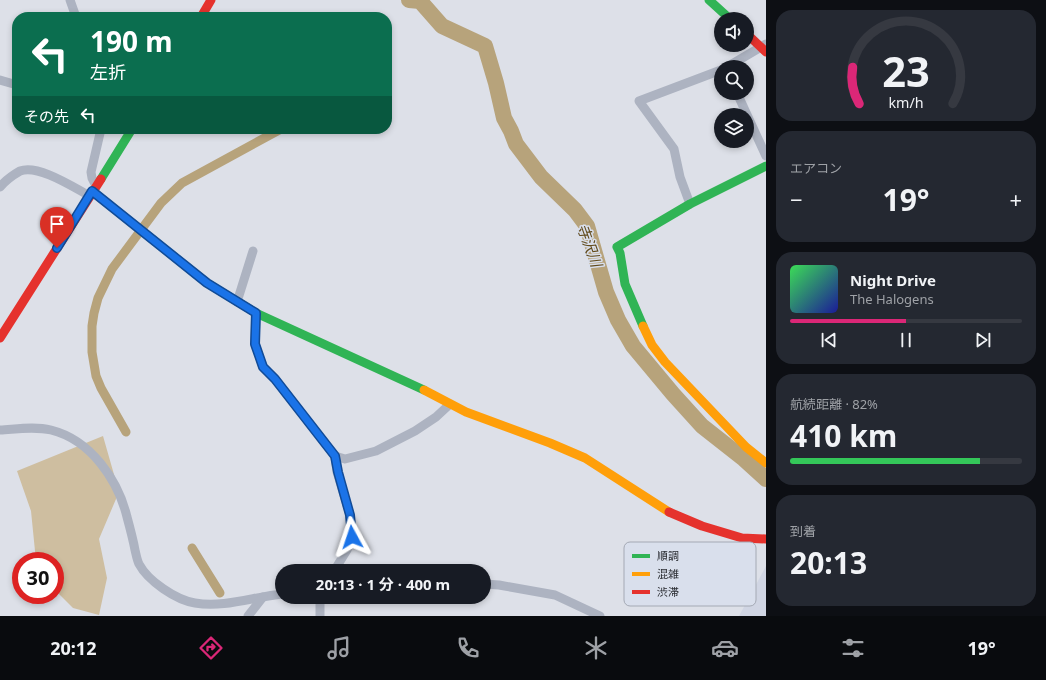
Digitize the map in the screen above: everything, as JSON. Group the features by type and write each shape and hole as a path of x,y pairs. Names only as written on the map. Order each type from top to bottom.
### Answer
{"street":[{"path":"70,0 74,12"},
{"path":"204,12 211,0"},
{"path":"709,0 722,12"},
{"path":"741,60 764,48 754,40"},
{"path":"690,204 680,177 674,149 639,101 714,73"},
{"path":"0,80 12,84"},
{"path":"740,100 766,156"},
{"path":"93,191 91,172 100,134"},
{"path":"0,338 129,134"},
{"path":"766,166 690,204 617,247 620,253 625,284 637,315 652,345 665,362 746,447 766,463"},
{"path":"0,187 4,182 20,171 31,170 38,171 93,191 207,283 256,313 410,383 466,412 550,443 585,458 670,512 702,526 742,538 766,539"},
{"path":"237,302 253,251"},
{"path":"256,313 255,344 263,367 275,379 335,456 350,515 352,537 347,550 338,564"},
{"path":"335,456 345,459 376,451 415,431 436,417 450,404"},
{"path":"0,430 36,428 52,430 76,441 92,453 107,472 122,503 139,564 155,584 172,594 194,603 222,604 275,595"},
{"path":"491,584 555,595 600,616"},
{"path":"248,616 263,597"},
{"path":"320,604 320,616"}],"shaded area":[{"path":"103,436 119,492 99,539 107,578 99,615 73,608 64,599 64,552 35,552 31,511 17,471"},
{"path":"766,566 766,616 739,616 744,606 756,606 756,585"}],"waterway":[{"name":"寺沢川","path":"409,0 420,1 442,26 485,46 504,118 516,144 541,177 575,210 587,226 606,292 618,320 633,346 702,426 744,459 766,479"},
{"path":"126,432 101,388 96,376 92,352 92,326 94,313 98,298 112,269 161,203 182,183 272,134"},
{"path":"192,548 220,593"}],"traffic: fast":[{"path":"709,0 722,12"},
{"path":"101,179 129,134"},
{"path":"643,326 625,284 620,253 617,247 690,204 766,166"},
{"path":"92,191 207,283 256,313 424,390"}],"traffic: slow":[{"path":"643,326 652,345 665,362 746,447 766,463"},
{"path":"424,390 466,412 550,443 585,458 669,512"}],"traffic: jam":[{"path":"204,12 211,0"},
{"path":"754,41 766,52"},
{"path":"0,338 101,179"},
{"path":"669,512 702,526 742,538 766,539"}],"route":[{"path":"57,248 92,191 207,283 256,313 255,344 263,367 275,379 335,456 350,515 352,537"}]}
